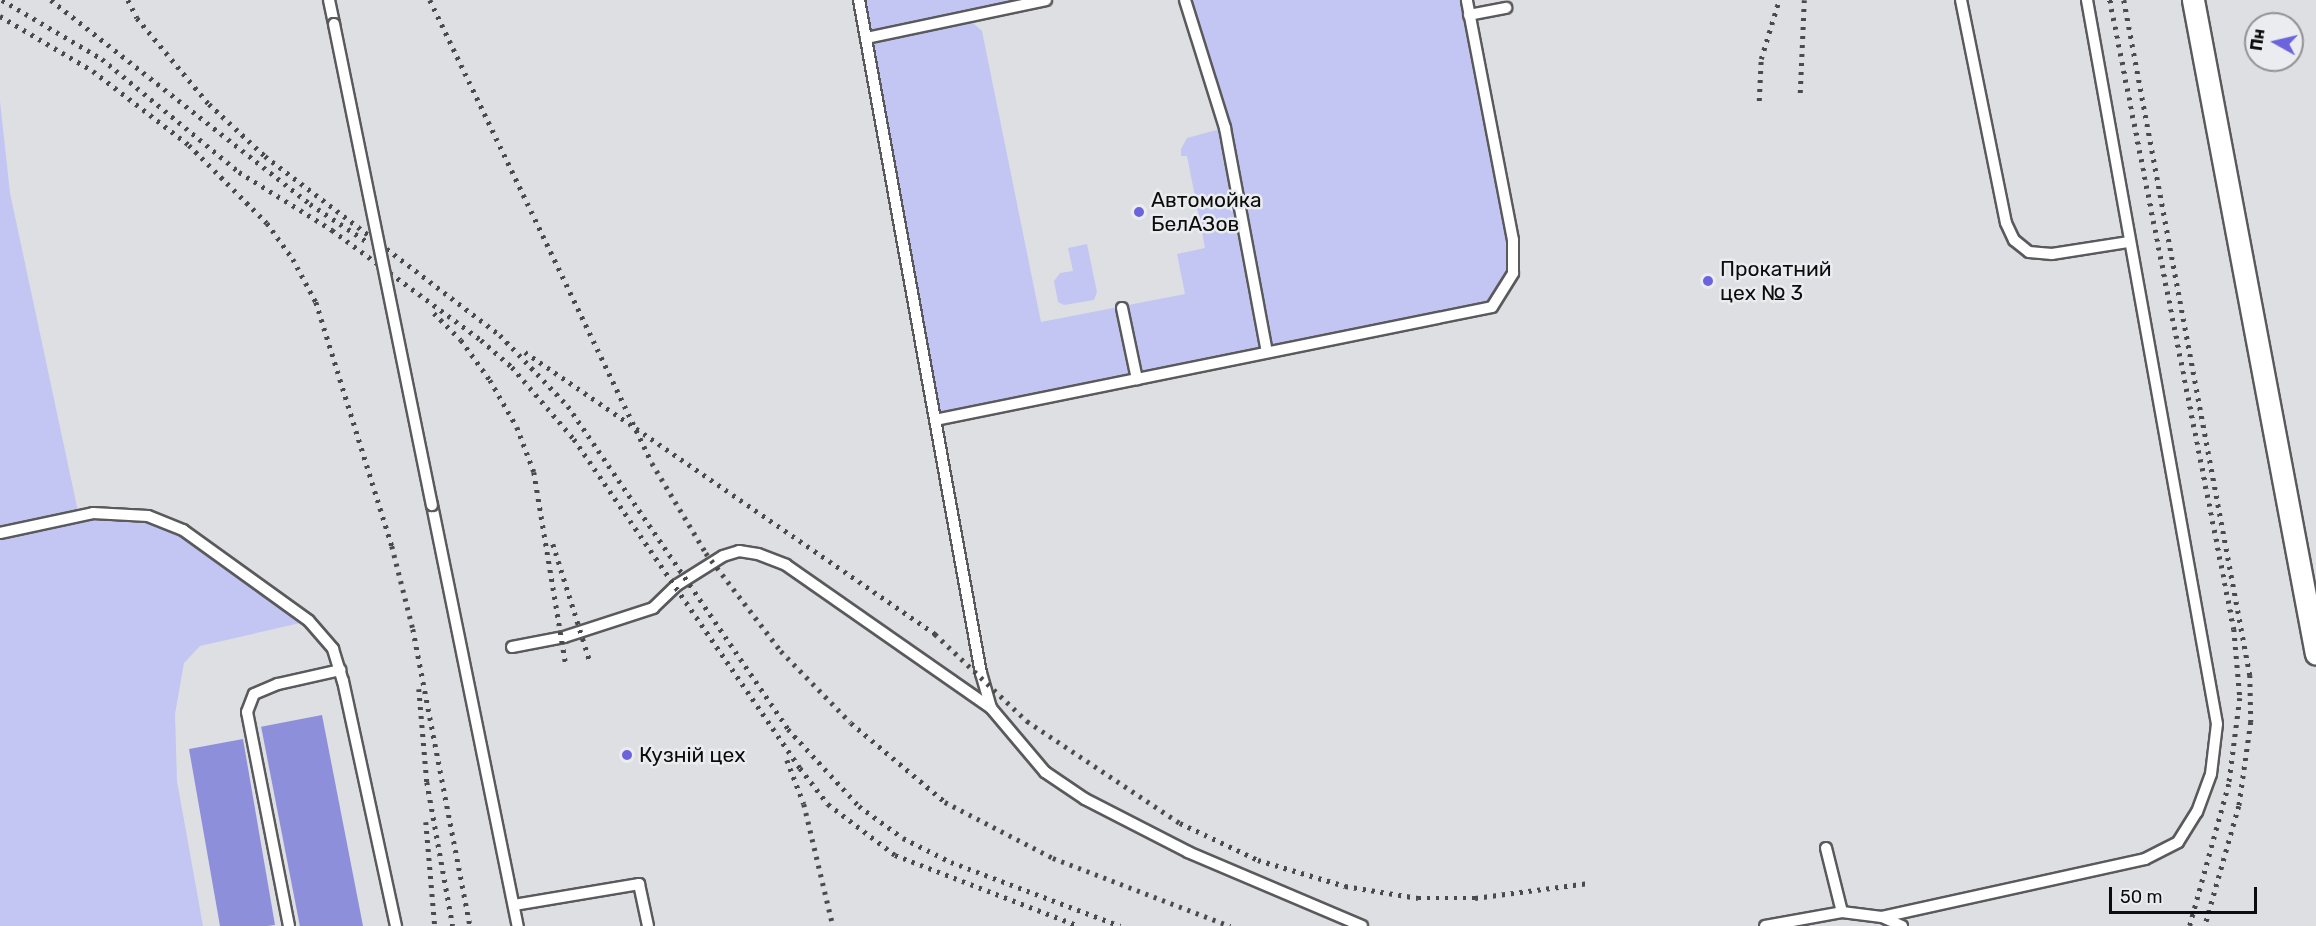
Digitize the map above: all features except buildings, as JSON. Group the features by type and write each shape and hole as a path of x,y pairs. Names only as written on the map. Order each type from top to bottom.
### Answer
{"street":[{"path":"2193,0 2316,654"}],"lane":[{"path":"329,0 518,926"},
{"path":"859,0 981,673 991,708"},
{"path":"866,38 1046,0"},
{"path":"1185,0 1225,128 1267,352"},
{"path":"935,420 1492,306 1513,273 1513,240 1467,0"},
{"path":"1961,0 2006,222 2014,240 2029,252 2052,254 2129,242"},
{"path":"1882,917 2145,859 2178,842 2197,812 2211,774 2217,724 2087,0"},
{"path":"1469,15 1506,8"},
{"path":"1122,308 1137,379"},
{"path":"0,533 93,513 118,512 148,516 174,526 309,621 333,649 340,670 396,926"},
{"path":"512,647 564,636 653,608 677,585 723,556 739,551 758,554 786,565 991,708 1045,772 1085,799 1188,852 1362,926"},
{"path":"289,926 247,712 254,694 278,684 340,670"},
{"path":"1826,848 1842,912"},
{"path":"514,905 639,884 648,926"},
{"path":"1765,926 1842,912 1882,917 1902,926"}],"shaded area":[{"path":"859,0 1046,0 966,17 982,31 1041,322 1185,294 1177,254 1205,248 1187,156 1181,156 1181,149 1187,138 1224,128 1185,0 1467,0 1513,240 1513,273 1492,307 935,420"},
{"path":"0,101 10,193 79,516 119,512 183,530 309,621 200,646 184,663 175,714 177,781 203,926 0,926"},
{"path":"1087,244 1097,292 1094,300 1064,305 1058,302 1054,281 1060,273 1073,271 1068,248"}],"water":[{"path":"322,715 363,926 300,926 261,727"},
{"path":"243,739 275,925 220,926 189,749"}],"railway":[{"path":"2,0 102,59 239,172 332,230 481,340 512,367 574,439 800,768 828,804 895,855 1079,926"},
{"path":"51,0 310,204 366,241"},
{"path":"128,0 137,18 209,104 265,156 500,335 568,406 788,729 859,806 903,838 951,862 1120,926"},
{"path":"430,0 652,463 706,553 781,651 851,723 945,802 1053,858 1230,926"},
{"path":"1759,101 1761,59 1779,0"},
{"path":"1800,93 1804,0"},
{"path":"2110,0 2234,629 2240,698 2229,784 2190,926"},
{"path":"2124,0 2250,675 2251,722 2239,806 2205,926"},
{"path":"0,16 93,71 189,145 267,223 293,259 316,302 392,546 413,629 470,926"},
{"path":"434,313 461,340 490,380 517,427 534,472 566,666"},
{"path":"525,352 935,634 1027,721 1180,823 1258,860 1345,886 1418,898 1475,898 1589,883"},
{"path":"553,544 590,661"},
{"path":"419,689 427,782 453,926"},
{"path":"787,760 804,804 833,926"},
{"path":"426,822 435,926"}],"place":[{"name":"Автомойка БелАЗов","path":"1139,212"},
{"name":"Прокатний цех № 3","path":"1708,281"},
{"name":"Кузній цех","path":"627,755"}]}
